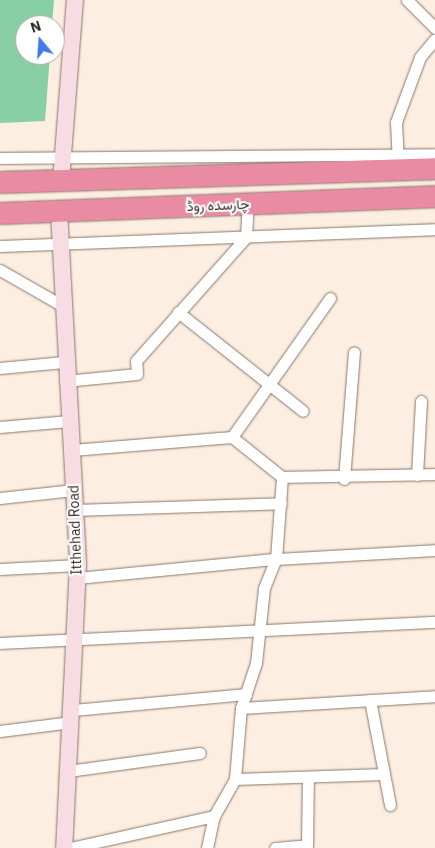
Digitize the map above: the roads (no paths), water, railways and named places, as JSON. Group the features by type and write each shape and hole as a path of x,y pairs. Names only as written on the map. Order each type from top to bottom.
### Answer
{"highway":[{"path":"0,182 398,162 435,168"},
{"name":"چارسدہ روڈ","path":"0,213 435,196"}],"street":[{"path":"61,180 75,0"},
{"path":"408,0 435,28"},
{"path":"398,162 396,122 420,57 435,39"},
{"path":"0,158 62,156 398,162 435,154"},
{"path":"65,381 137,374 136,361 246,237 248,203"},
{"name":"Itthehad Road","path":"59,211 61,305 65,381 72,450 77,572 72,716 64,848"},
{"path":"0,246 435,229"},
{"path":"0,270 61,305"},
{"path":"232,437 330,298"},
{"path":"178,312 303,411"},
{"path":"344,479 354,352"},
{"path":"0,368 64,362"},
{"path":"417,475 422,401"},
{"path":"0,427 69,421"},
{"path":"72,450 232,437 282,478 344,479 435,474"},
{"path":"207,848 214,816 235,779 241,708 256,662 264,588 276,559 282,478"},
{"path":"0,498 74,490"},
{"path":"74,510 281,503"},
{"path":"0,569 77,572 435,550"},
{"path":"0,643 435,622"},
{"path":"0,731 72,716 246,694"},
{"path":"241,708 435,696"},
{"path":"370,700 390,805"},
{"path":"68,772 200,753"},
{"path":"235,779 384,774"},
{"path":"275,848 307,845 308,777"},
{"path":"70,848 214,816"}]}
